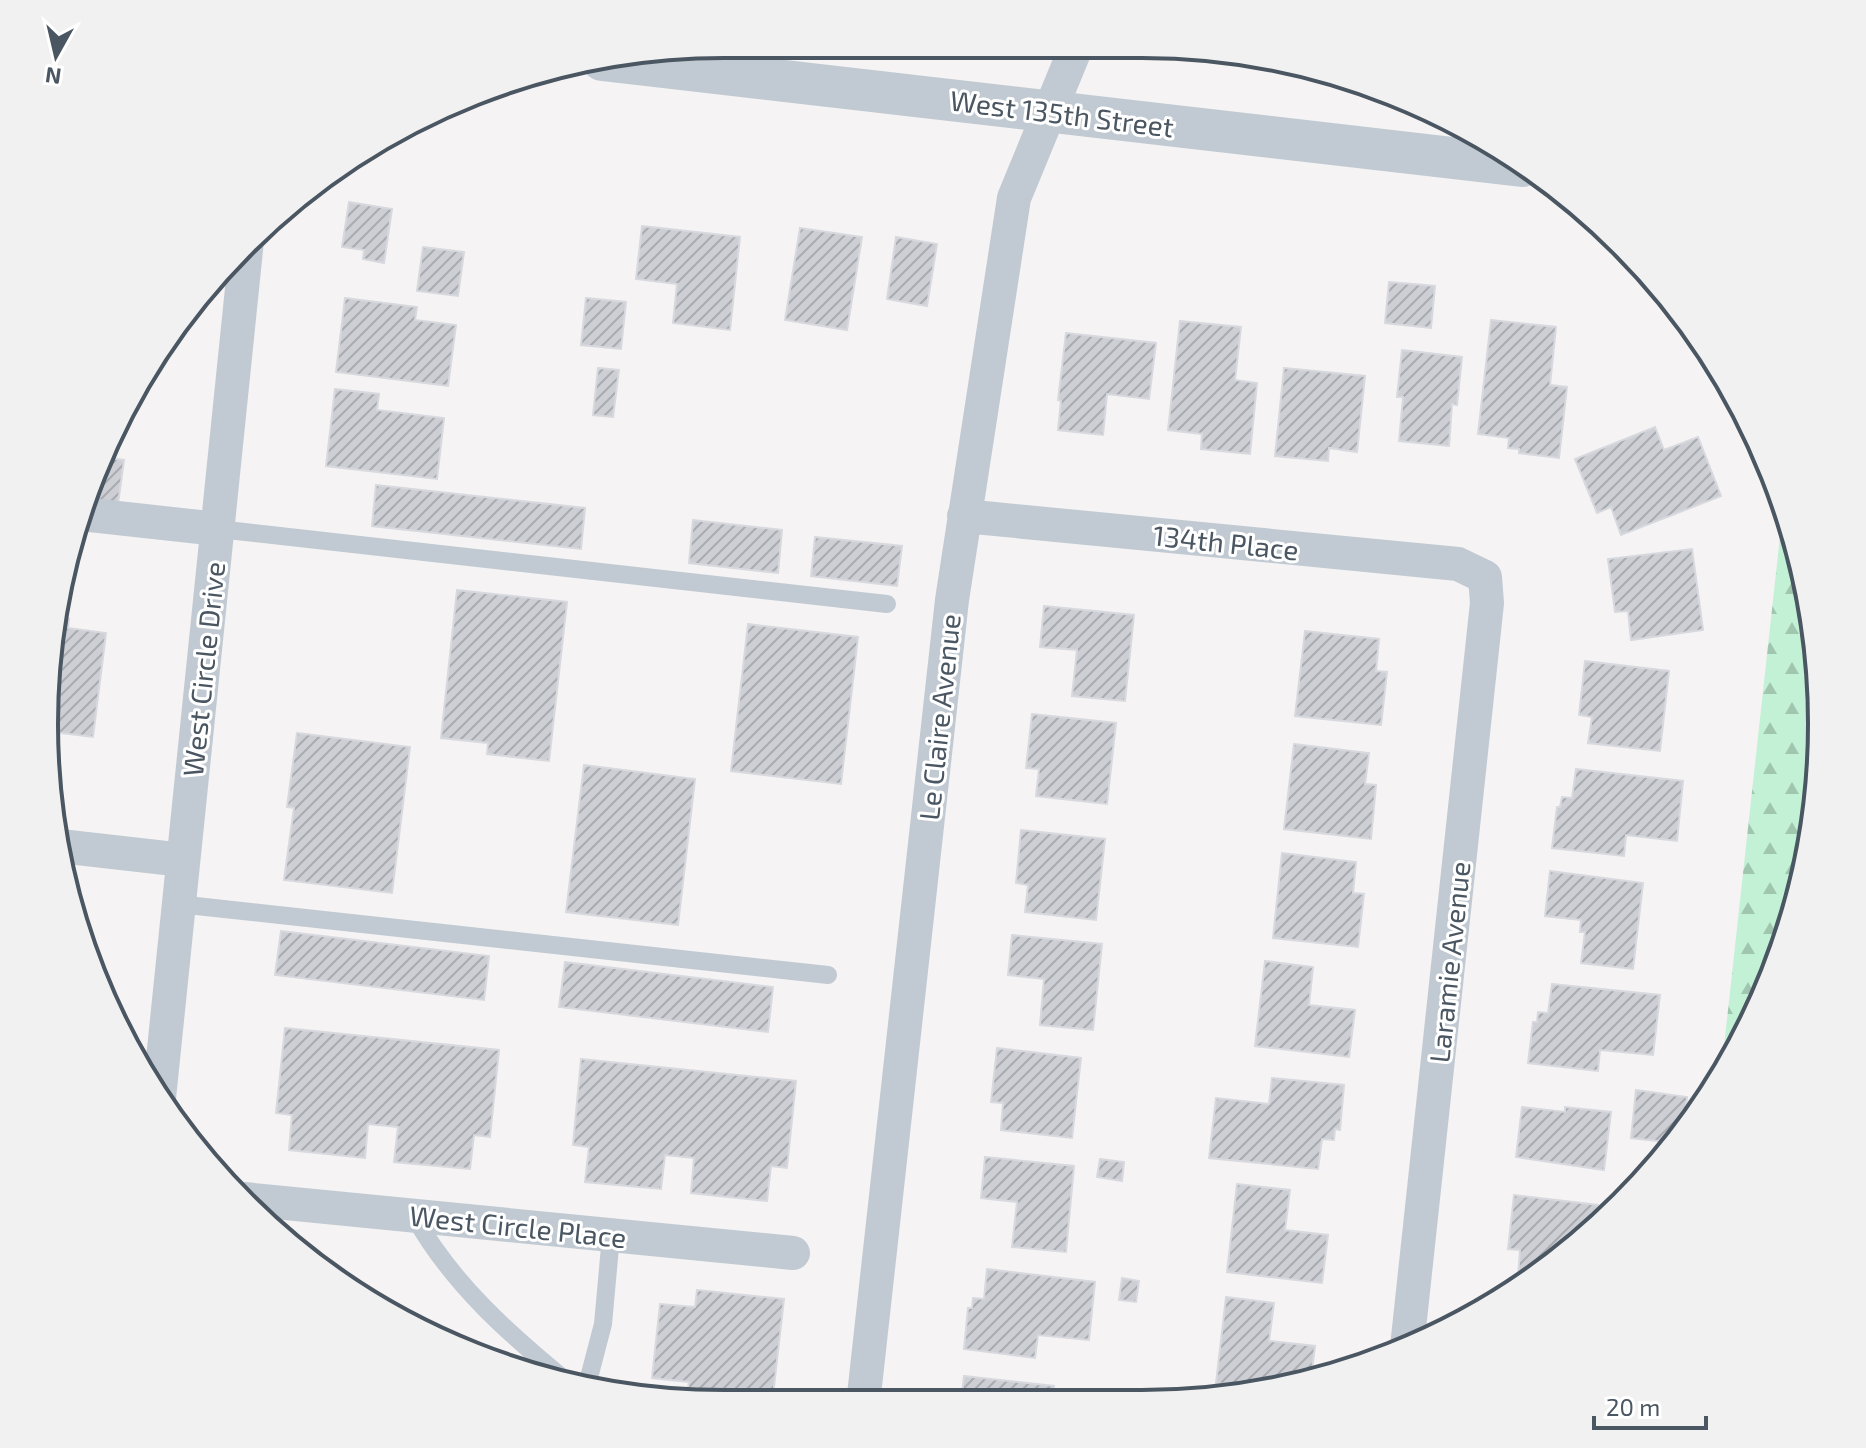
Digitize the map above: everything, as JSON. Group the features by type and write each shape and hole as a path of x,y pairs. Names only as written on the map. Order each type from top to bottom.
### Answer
{"street":[{"name":"Le Claire Avenue","path":"865,1390 948,631 964,516 1014,198 1072,58"},
{"name":"West 135th Street","path":"637,64 1502,164"},
{"name":"West Circle Drive","path":"157,1073 183,860 245,262"},
{"path":"92,515 218,529"},
{"name":"134th Place","path":"964,516 1458,564 1485,577"},
{"name":"Laramie Avenue","path":"1408,1334 1487,603 1485,577"},
{"path":"70,847 183,860"},
{"name":"West Circle Place","path":"259,1200 793,1253"}],"lane":[{"path":"218,529 887,604"},
{"path":"178,904 828,975"},
{"path":"414,1216 453,1274 509,1334 548,1366"},
{"path":"589,1376 603,1324 611,1236"}],"green space":[{"path":"1780,535 1795,594 1807,680 1807,768 1795,854 1773,938 1724,1048"}],"building":[{"path":"349,202 392,209 384,263 363,259 364,250 342,247"},
{"path":"642,226 740,237 730,330 673,323 677,284 636,279"},
{"path":"800,228 862,237 847,330 785,320"},
{"path":"896,237 937,244 927,306 887,299"},
{"path":"423,247 464,252 458,296 417,291"},
{"path":"1389,282 1435,286 1431,328 1385,323"},
{"path":"345,298 417,307 415,320 456,325 448,386 336,372"},
{"path":"586,298 626,302 621,349 581,345"},
{"path":"1491,320 1556,327 1550,385 1567,387 1559,458 1519,453 1519,449 1508,448 1509,438 1478,434"},
{"path":"1180,321 1241,327 1235,380 1257,383 1250,454 1201,449 1202,434 1168,430"},
{"path":"1066,333 1156,343 1149,399 1107,394 1103,435 1058,430 1061,401 1058,400"},
{"path":"1402,350 1462,357 1457,405 1452,404 1449,446 1399,441 1403,397 1397,397"},
{"path":"598,368 619,370 613,417 593,415"},
{"path":"1284,368 1365,376 1357,452 1329,448 1328,461 1275,456"},
{"path":"335,389 379,394 377,410 444,418 437,479 326,466"},
{"path":"1655,427 1664,450 1698,437 1721,496 1621,535 1611,507 1597,513 1575,459"},
{"path":"114,459 124,460 118,504 96,502"},
{"path":"376,485 585,508 581,549 372,526"},
{"path":"693,520 782,530 778,573 689,563"},
{"path":"815,537 902,546 897,586 811,576"},
{"path":"1692,549 1703,630 1631,640 1628,611 1615,612 1608,559"},
{"path":"457,590 567,602 549,761 487,754 488,743 441,738"},
{"path":"1044,606 1134,615 1125,701 1072,696 1077,650 1040,647"},
{"path":"67,619 68,628 106,633 93,737 58,733 59,680"},
{"path":"748,624 858,637 841,784 731,771"},
{"path":"1305,631 1379,639 1376,671 1387,672 1381,725 1295,716"},
{"path":"1585,661 1669,671 1660,751 1588,743 1592,717 1579,715"},
{"path":"1032,714 1116,723 1107,804 1036,796 1039,769 1026,768"},
{"path":"297,733 410,747 392,893 284,880 294,808 287,807"},
{"path":"1294,744 1369,753 1365,784 1376,785 1371,839 1284,829"},
{"path":"584,765 695,779 678,925 566,912"},
{"path":"1576,769 1683,781 1677,841 1626,835 1624,856 1552,848 1557,807 1560,807 1562,797 1572,798"},
{"path":"1021,830 1105,839 1096,920 1025,912 1028,885 1016,883"},
{"path":"1282,853 1356,862 1353,893 1364,894 1358,947 1273,938"},
{"path":"1550,871 1643,883 1633,969 1581,963 1585,932 1580,932 1581,920 1545,916"},
{"path":"281,931 489,956 484,1000 275,975"},
{"path":"1012,935 1102,944 1093,1030 1040,1025 1044,979 1008,975"},
{"path":"1265,961 1313,967 1309,1005 1355,1010 1349,1057 1255,1046"},
{"path":"565,962 773,987 768,1032 559,1007"},
{"path":"1552,984 1660,995 1653,1055 1600,1050 1598,1071 1528,1063 1533,1022 1537,1022 1538,1012 1548,1013"},
{"path":"285,1028 499,1050 490,1137 474,1135 470,1169 394,1162 398,1127 368,1124 365,1158 289,1150 292,1115 276,1113"},
{"path":"997,1048 1081,1058 1072,1138 1001,1130 1003,1103 991,1102"},
{"path":"581,1059 796,1081 787,1168 771,1166 767,1201 691,1193 694,1158 665,1155 661,1189 585,1182 589,1147 573,1145"},
{"path":"1272,1078 1344,1085 1340,1130 1335,1129 1334,1140 1322,1139 1318,1169 1209,1158 1216,1098 1269,1104"},
{"path":"1636,1090 1687,1097 1686,1108 1660,1141 1631,1138"},
{"path":"1522,1107 1565,1112 1565,1107 1611,1112 1604,1170 1516,1157"},
{"path":"985,1157 1074,1166 1066,1252 1012,1247 1017,1202 981,1198"},
{"path":"1100,1159 1124,1162 1122,1181 1097,1177"},
{"path":"1237,1184 1290,1190 1285,1230 1328,1235 1322,1283 1227,1272"},
{"path":"1514,1195 1598,1205 1597,1210 1581,1225 1518,1273 1520,1250 1508,1249"},
{"path":"987,1269 1095,1282 1089,1340 1038,1335 1035,1358 964,1349 968,1308 972,1308 973,1298 984,1299"},
{"path":"1122,1278 1139,1281 1136,1302 1119,1300"},
{"path":"697,1290 784,1299 774,1390 688,1389 689,1382 652,1378 660,1304 695,1307"},
{"path":"1226,1297 1274,1303 1269,1341 1315,1346 1312,1367 1229,1384 1216,1383"},
{"path":"964,1376 1054,1386 1054,1390 962,1390"}]}
